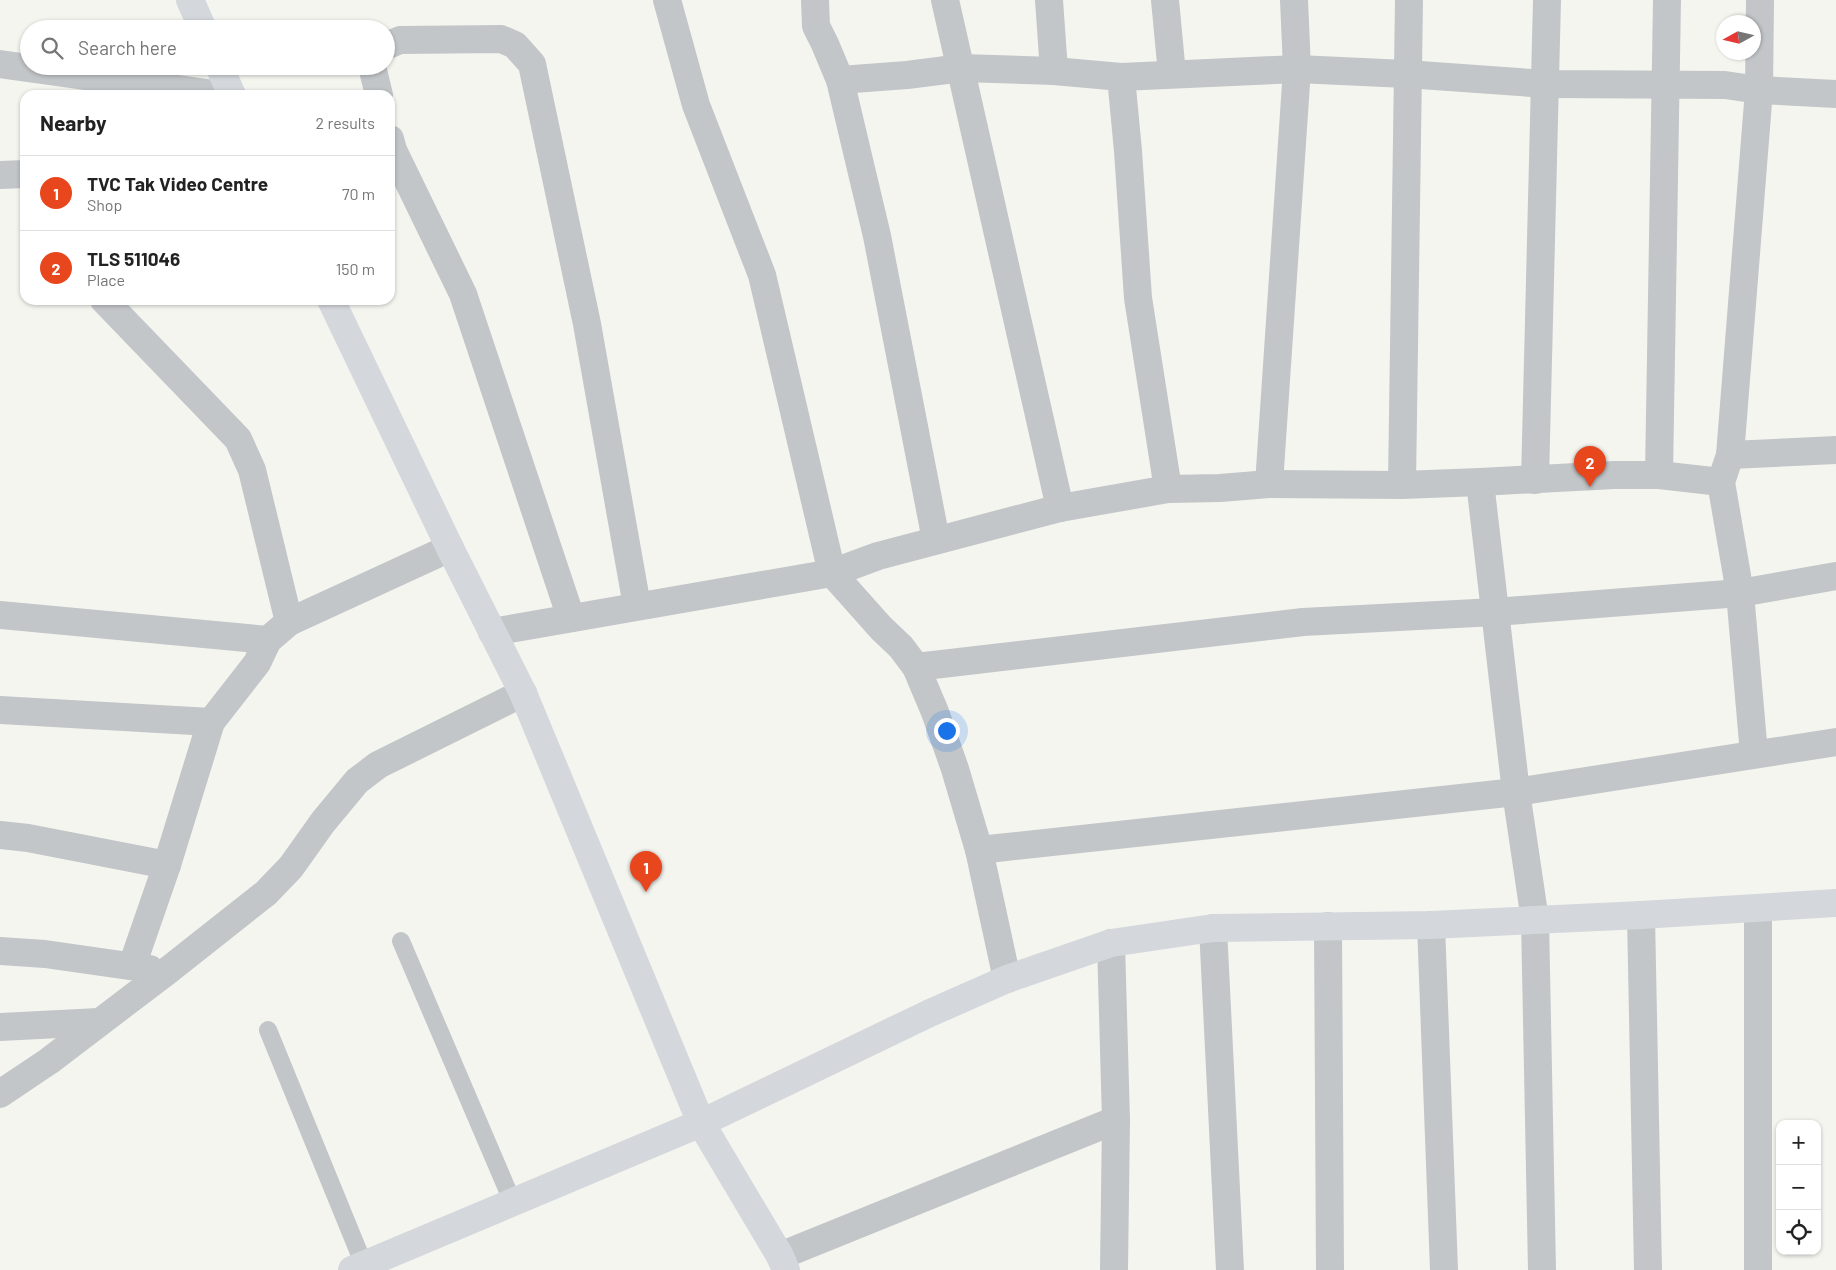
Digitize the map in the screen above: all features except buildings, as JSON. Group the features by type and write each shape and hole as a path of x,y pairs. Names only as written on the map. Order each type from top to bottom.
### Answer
{"street":[{"path":"190,0 199,20"},
{"path":"668,0 696,105 762,275 832,572 901,647 916,667 935,712 955,769 979,850 1007,979"},
{"path":"815,0 816,26 840,80 877,236 936,540"},
{"path":"946,0 1060,508"},
{"path":"1049,0 1054,71"},
{"path":"1165,0 1172,74"},
{"path":"1269,484 1297,69 1294,0"},
{"path":"1402,485 1406,74 1409,0"},
{"path":"1534,480 1548,0"},
{"path":"1659,475 1667,0"},
{"path":"1754,754 1740,593 1721,482 1730,454 1759,90 1760,0"},
{"path":"395,42 400,40 501,39 515,44 532,64 587,324 637,606"},
{"path":"0,64 20,67"},
{"path":"840,80 908,75 962,68 1054,71 1121,78 1297,69 1406,74 1546,84 1725,85 1759,90 1836,94"},
{"path":"78,75 185,90"},
{"path":"223,75 230,90"},
{"path":"374,75 378,90"},
{"path":"1121,78 1138,298 1168,489"},
{"path":"395,154 463,294 571,618"},
{"path":"0,175 20,174"},
{"path":"109,305 238,438 252,470 289,622"},
{"path":"332,305 450,548 523,693 701,1123 783,1263 1116,1120"},
{"path":"1730,454 1836,450"},
{"path":"492,632 832,572 878,556 1060,508 1168,489 1220,488 1269,484 1402,485 1614,475 1659,475 1721,482"},
{"path":"1480,482 1516,792 1535,920 1542,1270"},
{"path":"132,966 167,866 211,722 258,663 268,640 289,622 450,548"},
{"path":"916,667 1303,622 1496,612 1740,593 1836,576"},
{"path":"0,615 268,640"},
{"path":"0,1094 49,1061 266,893 291,867 322,822 357,781 378,765 523,693"},
{"path":"0,710 211,722"},
{"path":"979,850 1516,792 1836,742"},
{"path":"0,835 28,838 167,866"},
{"path":"358,1267 701,1123 930,1013 1007,979 1110,943 1213,928 1431,925 1641,916 1836,903"},
{"path":"1758,908 1758,1270"},
{"path":"1641,916 1648,1270"},
{"path":"1431,925 1444,1270"},
{"path":"1328,926 1330,1270"},
{"path":"1213,928 1230,1270"},
{"path":"1110,943 1116,1120 1114,1270"},
{"path":"0,951 45,954 166,972"},
{"path":"0,1028 99,1022"}],"lane":[{"path":"401,941 513,1203"},
{"path":"268,1030 358,1267"}],"place":[{"name":"TLS 511046","path":"1590,487"},
{"name":"TVC Tak Video Centre","path":"646,892"}]}
